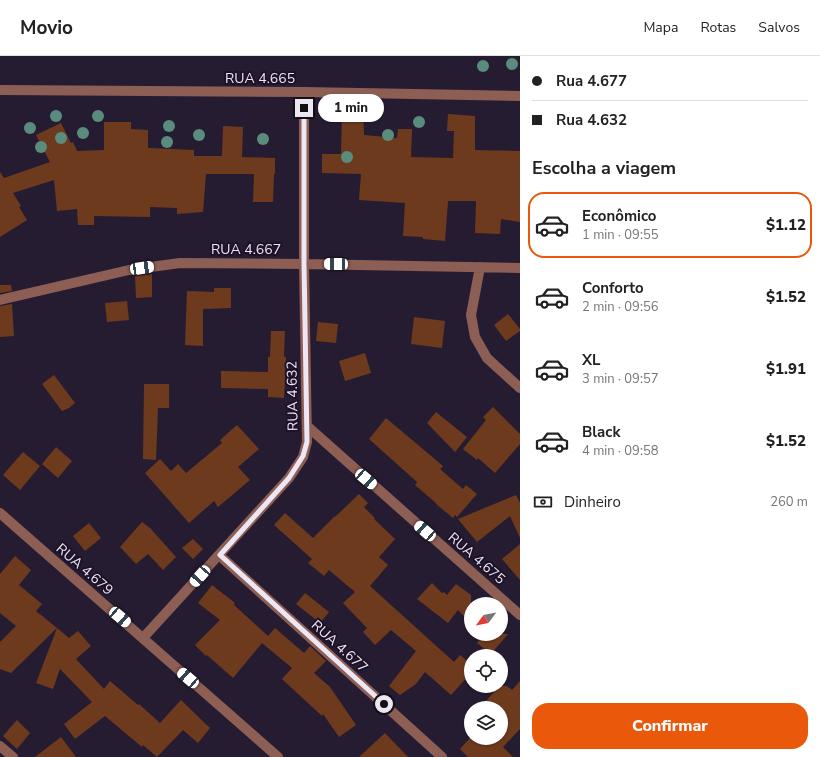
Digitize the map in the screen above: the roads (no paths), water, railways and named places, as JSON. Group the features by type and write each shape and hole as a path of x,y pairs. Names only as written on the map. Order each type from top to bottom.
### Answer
{"street":[{"name":"RUA 4.665","path":"0,90 304,92 520,96"},
{"name":"RUA 4.632","path":"144,638 289,478 303,456 307,442 304,264 304,92"},
{"name":"RUA 4.667","path":"0,300 129,270 180,263 520,268"},
{"path":"480,267 471,315 476,337 487,358 520,388"},
{"name":"RUA 4.675","path":"307,426 520,615"},
{"name":"RUA 4.679","path":"0,513 278,757"},
{"name":"RUA 4.677","path":"220,555 442,757"},
{"path":"0,746 13,757"}]}
